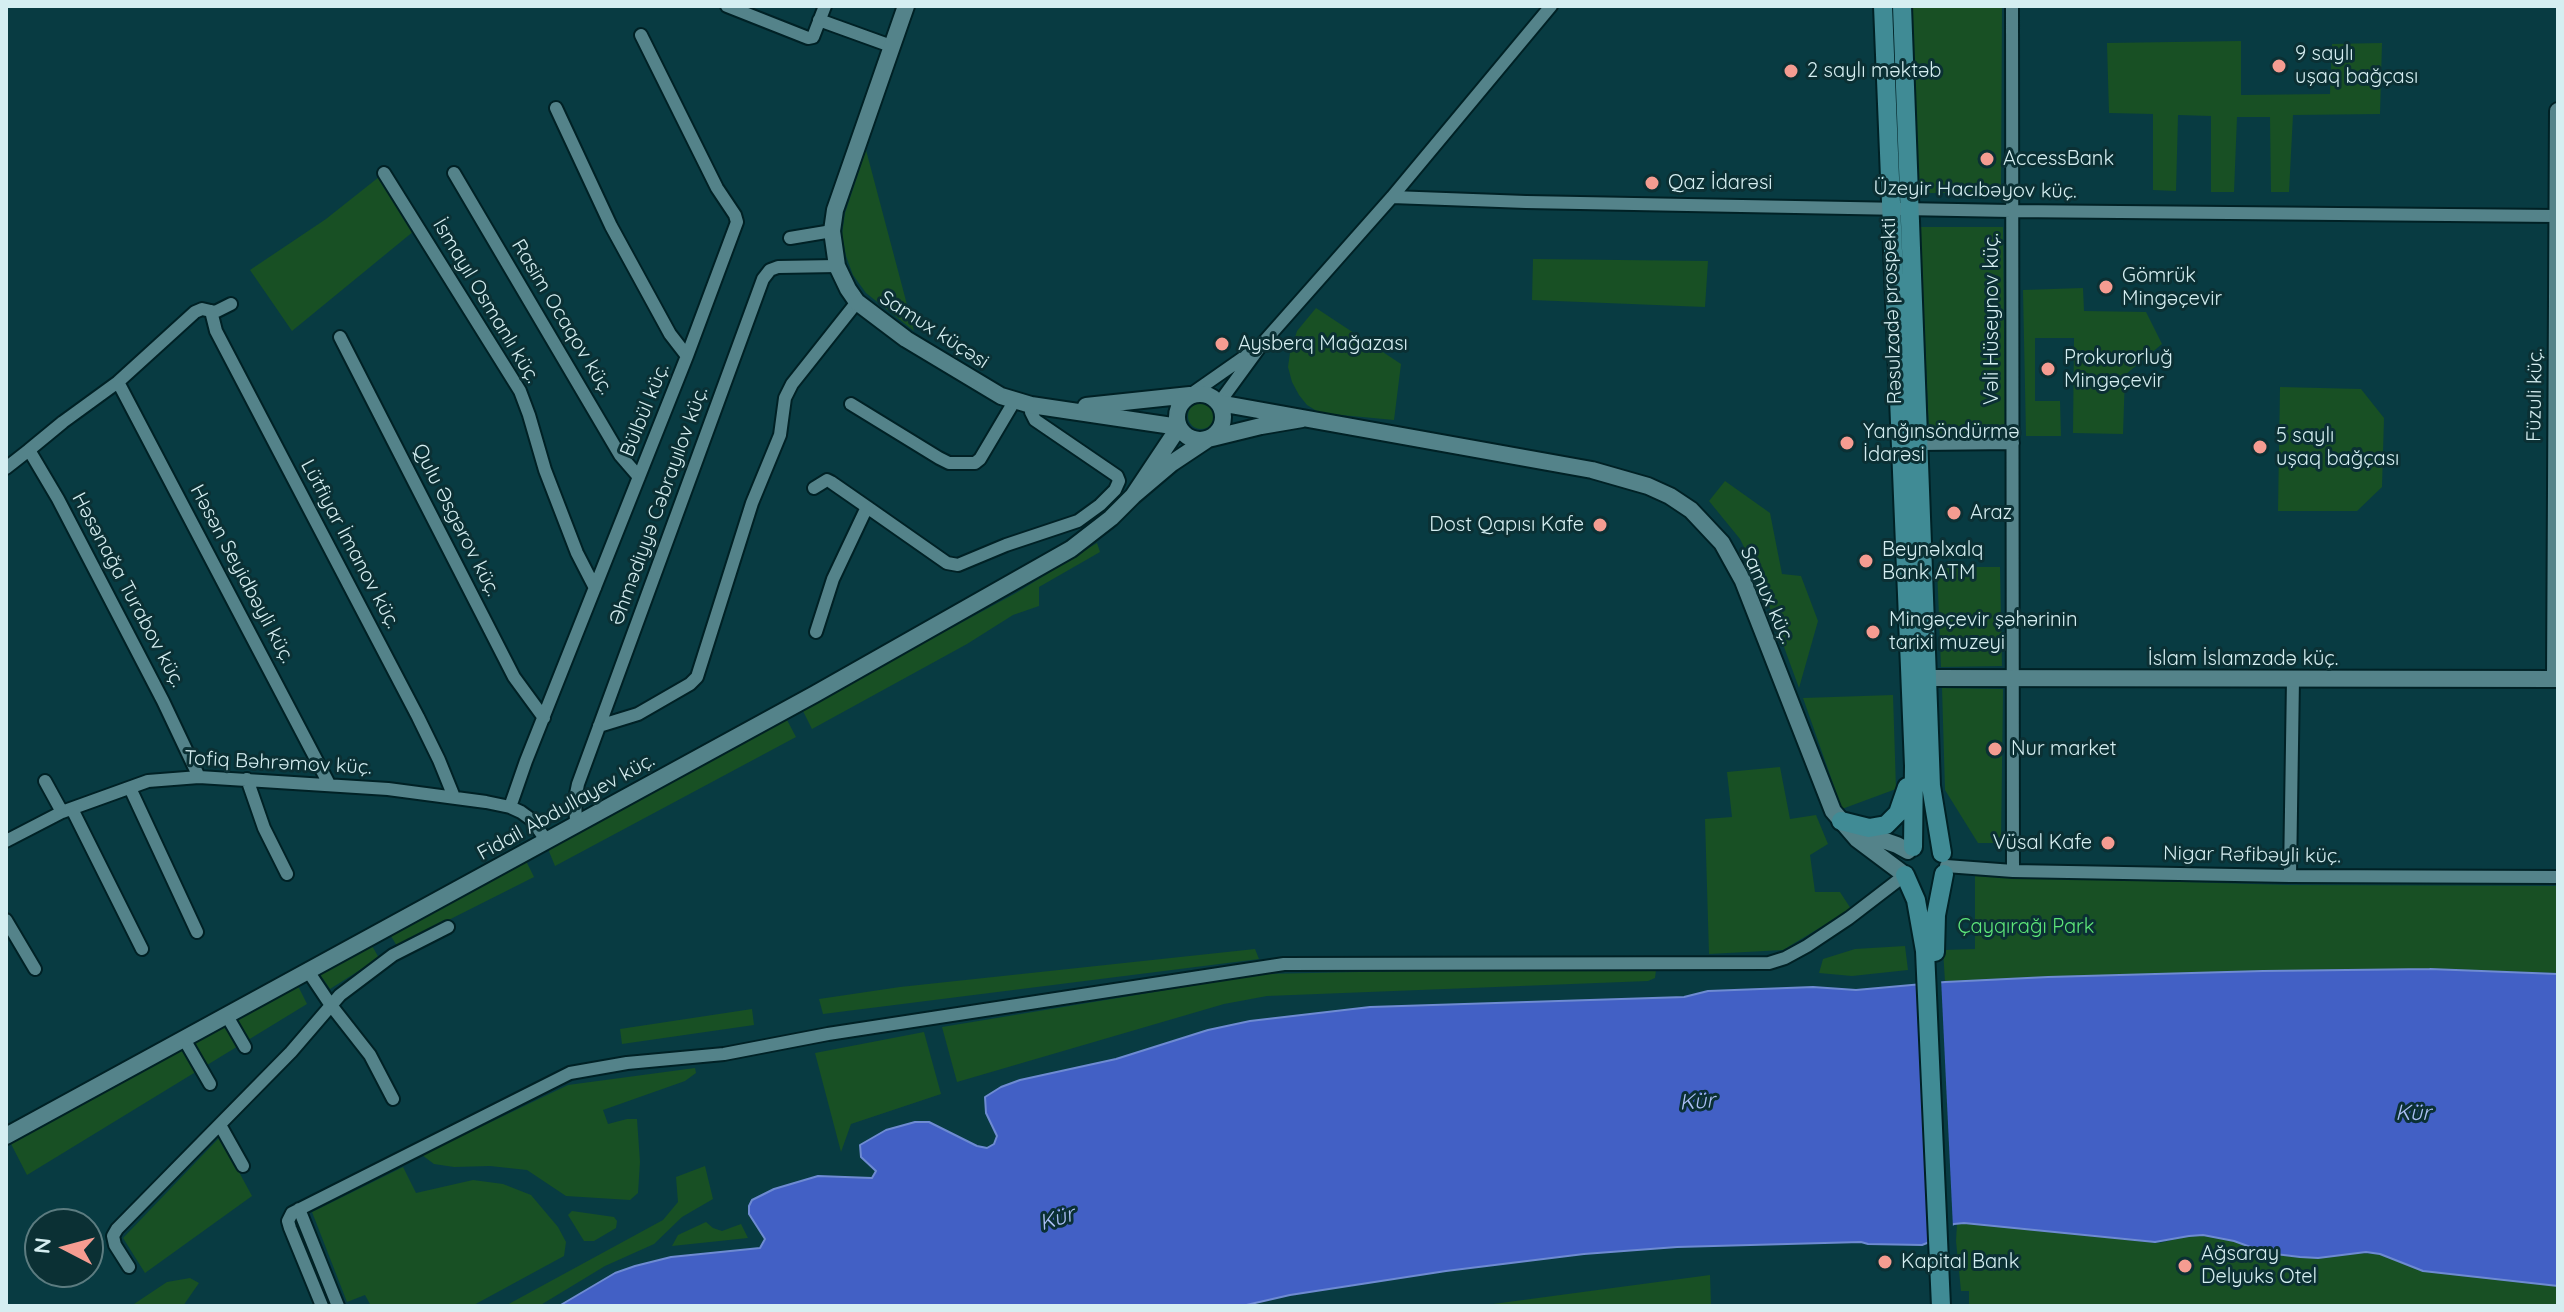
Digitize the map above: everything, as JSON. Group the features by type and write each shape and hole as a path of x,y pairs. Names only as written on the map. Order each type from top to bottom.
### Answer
{"main road":[{"name":"Rəsulzadə prospekti","path":"1883,6 1919,444 1931,786 1944,864"},
{"name":"Rəsulzadə prospekti","path":"1902,6 1901,209 1914,766 1910,849"},
{"path":"1841,821 1869,828 1892,821 1903,800 1914,766"},
{"path":"1930,950 1903,863 1910,849 1925,843 1937,848 1944,864 1930,950 1946,1297"},
{"path":"1905,875 1909,881 1922,887 1935,884 1944,864"}],"street":[{"path":"727,6 808,38 813,37 825,6"},
{"name":"Samux küçəsi","path":"906,6 842,185 832,231 837,266 857,302 906,339 992,391 1023,402 1061,408"},
{"path":"1219,403 1262,344 1392,197 1551,6"},
{"name":"Vəli Hüseynov küç.","path":"2012,6 2013,871"},
{"path":"819,20 891,46"},
{"name":"Bülbül küç.","path":"510,807 735,229 736,219 717,188 641,35"},
{"path":"556,108 611,226 670,334 687,356"},
{"name":"Füzuli küç.","path":"2556,679 2558,111"},
{"name":"İsmayıl Osmanlı küç.","path":"384,173 520,391 545,470 577,553 595,588"},
{"name":"Rasim Ocaqov küç.","path":"454,173 620,455 639,477"},
{"name":"Üzeyir Hacıbəyov küç.","path":"1392,197 2011,211 2557,216"},
{"path":"790,238 832,231"},
{"name":"Əhmədiyyə Cəbrayılov küç.","path":"576,822 578,784 763,279 770,270 778,267 837,266"},
{"path":"599,726 638,714 697,677 752,503 780,435 785,398 792,384 857,302"},
{"path":"6,468 118,382 195,312 202,309 215,312 231,304"},
{"name":"Lütfiyar İmanov küç.","path":"211,311 216,331 418,717 454,797"},
{"name":"Qulu Əsgərov küç.","path":"340,337 514,677 544,718"},
{"path":"1262,344 1184,400 1177,412 1179,427 1194,439 1208,439 1302,419"},
{"name":"Həsən Seyidbəyli küç.","path":"118,382 329,784"},
{"path":"1061,408 1190,395 1209,395 1219,403 1224,417 1219,430 1172,463 1133,496"},
{"path":"814,488 827,480 831,482 947,563 958,565 1078,521 1100,505 1115,490 1119,481 1117,476 1035,420 1023,402 975,463 949,463 851,404"},
{"name":"Samux küç.","path":"1219,403 1487,449 1626,478 1670,496 1691,510 1722,543 1743,581 1828,801 1841,821 1871,851 1905,875"},
{"path":"1061,408 1179,427"},
{"path":"1133,496 1179,427"},
{"path":"1919,444 2013,443"},
{"name":"Həsənağa Turabov küç.","path":"29,450 58,499 199,777"},
{"name":"Fidail Abdullayev küç.","path":"6,1136 815,694 1071,549 1111,518 1133,496"},
{"path":"816,632 833,579 867,507"},
{"name":"İslam İslamzadə küç.","path":"1929,678 2556,679"},
{"path":"2290,876 2293,679"},
{"name":"Tofiq Bəhrəmov küç.","path":"6,841 67,810 148,781 199,777 329,784 454,797 510,807 532,820 546,840"},
{"path":"247,779 264,828 287,874"},
{"path":"45,781 67,810 142,949"},
{"path":"130,788 197,932"},
{"path":"1841,821 1859,833 1910,849"},
{"name":"Nigar Rəfibəyli küç.","path":"1944,864 2013,871 2558,877"},
{"path":"322,1306 288,1221 292,1213 557,1078 593,1068 724,1054 828,1034 1284,964 1769,963 1807,946 1905,875"},
{"path":"6,920 35,969"},
{"path":"129,1267 115,1245 113,1236 117,1229 291,1052 330,1004 354,982 393,955 448,927"},
{"path":"308,971 370,1055 393,1099"},
{"path":"227,1016 245,1047"},
{"path":"184,1039 210,1084"},
{"path":"220,1125 243,1166"},
{"path":"299,1209 338,1306"}],"green space":[{"path":"1909,6 2002,6 2001,193 1916,193"},
{"path":"2241,41 2241,95 2330,94 2332,44 2382,43 2380,114 2293,115 2289,192 2271,192 2270,117 2237,117 2234,192 2211,192 2211,116 2178,115 2176,191 2153,190 2153,114 2109,113 2107,43"},
{"path":"866,150 914,331 866,293 853,275 846,256 842,235 845,213"},
{"path":"384,173 414,231 292,331 250,270 326,219"},
{"path":"1920,227 2003,227 2005,432 1929,434"},
{"path":"1533,259 1708,261 1705,307 1532,300"},
{"path":"2083,288 2084,311 2146,312 2162,344 2125,375 2123,434 2073,433 2074,338 2035,338 2035,401 2060,401 2061,436 2026,436 2023,290"},
{"path":"1316,308 1401,364 1394,420 1320,413 1299,395 1288,367 1290,353 1297,331"},
{"path":"2280,387 2361,389 2384,418 2382,487 2357,511 2278,511"},
{"path":"1201,403 1210,407 1214,416 1210,425 1201,429 1192,425 1188,416 1192,407"},
{"path":"1725,481 1770,513 1782,574 1801,576 1818,621 1799,688 1757,573 1740,539 1709,501"},
{"path":"1097,543 1100,552 1039,587 1039,606 1013,615 967,644 812,729 802,709 1016,593"},
{"path":"1937,567 2000,567 2002,666 1941,667"},
{"path":"1942,688 2003,689 2001,843 1978,843 1945,790"},
{"path":"1893,695 1896,789 1842,809 1803,698"},
{"path":"786,718 796,737 555,866 548,849"},
{"path":"1780,767 1790,819 1816,815 1828,844 1810,855 1815,892 1840,892 1851,909 1783,950 1709,954 1705,819 1732,817 1727,772"},
{"path":"525,859 534,877 397,946 389,933"},
{"name":"Çayqırağı Park","path":"1975,876 2288,885 2558,886 2558,973 2430,969 2263,971 1945,982 1943,950 1975,949"},
{"path":"371,944 379,958 330,989 319,973"},
{"path":"1905,946 1908,970 1852,976 1819,973 1823,959 1855,949"},
{"path":"1255,949 1259,959 823,1014 819,999 900,987"},
{"path":"1656,970 1655,978 1648,981 1267,996 1224,1004 957,1082 942,1027 1263,974"},
{"path":"298,986 307,1004 27,1175 10,1142"},
{"path":"752,1009 754,1025 622,1044 620,1029"},
{"path":"924,1032 941,1094 851,1124 841,1152 815,1053"},
{"path":"695,1068 696,1073 685,1081 603,1110 608,1124 637,1119 640,1162 638,1193 630,1200 566,1196 527,1170 490,1166 454,1167 434,1164 422,1155 568,1085"},
{"path":"220,1137 252,1196 145,1273 123,1238"},
{"path":"705,1166 713,1199 682,1217 654,1244 605,1266 539,1306 505,1306 663,1220 678,1202 676,1177"},
{"path":"403,1167 416,1193 473,1180 503,1184 531,1195 558,1227 566,1242 564,1256 472,1306 371,1306 365,1295 347,1302 312,1212"},
{"path":"572,1211 614,1217 616,1228 594,1241 584,1241 568,1215"},
{"path":"706,1222 722,1231 741,1224 748,1238 672,1246 678,1235"},
{"name":"Ağsaray Delyuks Otel","path":"1957,1224 2160,1243 2203,1235 2287,1256 2318,1258 2352,1253 2380,1254 2417,1269 2558,1286 2558,1306 1969,1306 1969,1291 1961,1291 1956,1241"},
{"path":"1710,1275 1711,1306 1478,1306"},
{"path":"190,1278 199,1283 183,1306 131,1306 167,1282"}],"water":[{"name":"Kür","path":"2430,969 2558,974 2558,1286 2423,1271 2380,1254 2366,1252 2300,1257 2267,1253 2234,1241 2203,1235 2155,1242 1964,1223 1945,1228 1922,1245 1861,1242 1677,1247 1584,1254 1446,1271 1290,1295 1242,1306 559,1306 615,1273 635,1266 671,1257 760,1248 765,1239 749,1214 752,1200 774,1189 818,1176 872,1178 876,1171 861,1157 860,1145 886,1130 915,1122 929,1122 987,1148 994,1144 997,1136 986,1113 985,1097 1001,1087 1250,1021 1370,1007 1684,997 1708,991 1813,987 1856,990 2048,977"}],"pier":[{"path":"1941,978 1953,1228 1932,1245 1919,980"}],"place":[{"name":"9 saylı uşaq bağçası","path":"2279,66"},
{"name":"2 saylı məktəb","path":"1791,71"},
{"name":"AccessBank","path":"1987,159"},
{"name":"Qaz İdarəsi","path":"1652,183"},
{"name":"Gömrük Mingəçevir","path":"2106,287"},
{"name":"Aysberq Mağazası","path":"1222,344"},
{"name":"Prokurorluğ Mingəçevir","path":"2048,369"},
{"name":"Yanğınsöndürmə İdarəsi","path":"1847,443"},
{"name":"5 saylı uşaq bağçası","path":"2260,447"},
{"name":"Araz","path":"1954,513"},
{"name":"Dost Qapısı Kafe","path":"1600,525"},
{"name":"Beynəlxalq Bank ATM","path":"1866,561"},
{"name":"Mingəçevir şəhərinin tarixi muzeyi","path":"1873,632"},
{"name":"Nur market","path":"1995,749"},
{"name":"Vüsal Kafe","path":"2108,843"},
{"name":"Kapital Bank","path":"1885,1262"},
{"name":"Ağsaray Delyuks Otel","path":"2185,1266"}]}
